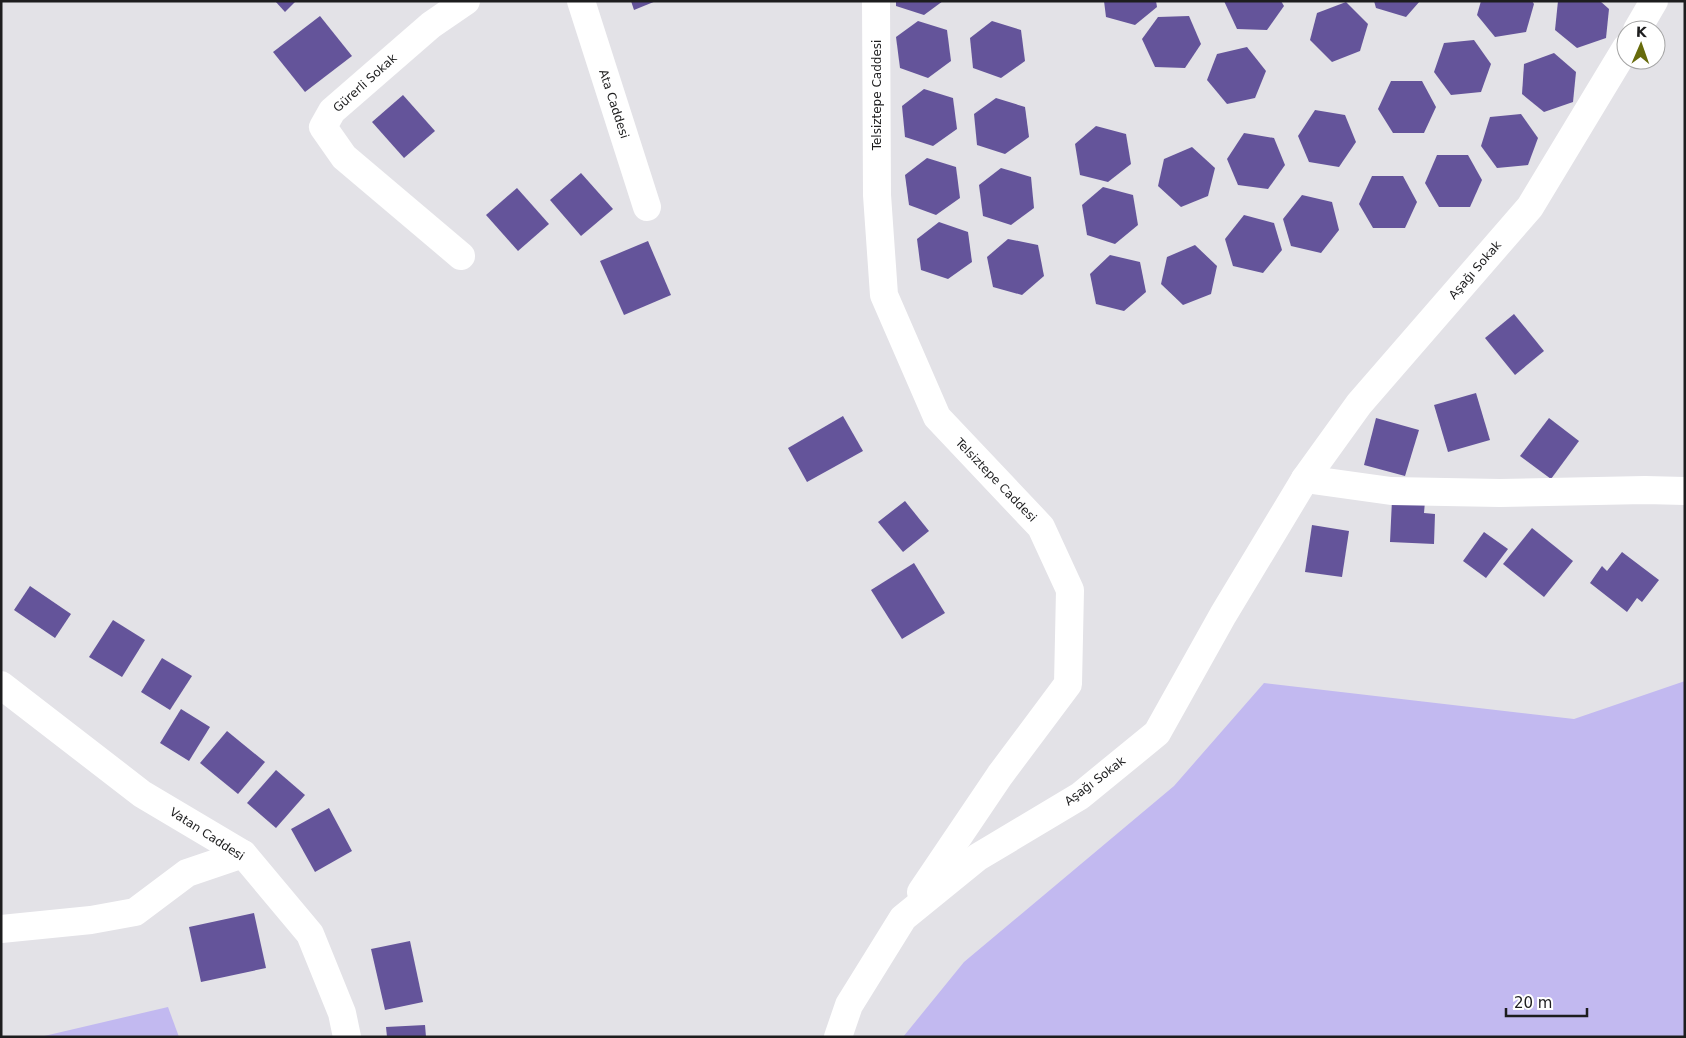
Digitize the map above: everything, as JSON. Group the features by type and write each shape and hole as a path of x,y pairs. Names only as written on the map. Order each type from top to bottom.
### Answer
{"street":[{"name":"Gürerli Sokak","path":"461,256 344,157 323,128 332,111 431,25 466,1"},
{"name":"Ata Caddesi","path":"581,1 647,208"},
{"name":"Telsiztepe Caddesi","path":"876,1 877,195 884,295 936,417 1041,526 1070,590 1068,684 1000,775 903,918"},
{"path":"1643,20 1654,1"},
{"name":"Aşağı Sokak","path":"838,1037 849,1005 903,918 978,857 1080,796 1156,733 1223,615 1305,479 1359,404 1530,207 1616,65"},
{"path":"1305,479 1391,491 1500,493 1685,491"},
{"name":"Vatan Caddesi","path":"1,686 142,794 243,854 310,934 342,1013 347,1037"},
{"path":"1,929 91,920 135,912 187,872 243,854"}],"shaded area":[{"path":"1685,681 1685,1037 903,1037 964,962 1174,786 1264,683 1574,719"},
{"path":"168,1007 179,1037 40,1037"}],"building":[{"path":"275,1 296,1 285,12"},
{"path":"631,1 656,1 634,10"},
{"path":"896,1 943,1 924,15 896,6"},
{"path":"1104,1 1156,1 1157,7 1135,25 1106,17"},
{"path":"1224,1 1281,1 1284,6 1267,30 1237,29"},
{"path":"1374,1 1420,1 1406,17 1376,8"},
{"path":"1481,1 1532,1 1534,4 1526,32 1495,37 1477,15"},
{"path":"1558,1 1600,1 1609,9 1606,38 1577,48 1555,30"},
{"path":"1346,2 1368,24 1360,51 1332,62 1310,40 1317,13"},
{"path":"320,16 352,56 305,92 273,52"},
{"path":"1189,16 1201,44 1185,68 1155,67 1142,39 1158,17"},
{"path":"918,21 947,30 951,61 928,78 900,68 896,37"},
{"path":"992,21 1021,30 1025,61 1001,78 973,68 970,38"},
{"path":"1474,40 1491,64 1481,92 1451,95 1434,72 1444,43"},
{"path":"1247,47 1266,71 1255,98 1227,104 1207,80 1217,54"},
{"path":"1554,53 1576,72 1573,102 1544,112 1522,94 1524,64"},
{"path":"1391,81 1422,81 1436,107 1424,133 1393,133 1378,109"},
{"path":"924,89 953,98 957,129 933,146 905,137 902,106"},
{"path":"403,95 435,131 404,158 372,122"},
{"path":"996,98 1025,107 1029,137 1005,154 977,145 974,114"},
{"path":"1315,110 1345,115 1356,142 1339,167 1309,162 1298,136"},
{"path":"1521,114 1538,138 1528,165 1497,168 1481,146 1490,117"},
{"path":"1096,126 1126,134 1131,164 1108,182 1080,175 1075,144"},
{"path":"1244,133 1274,138 1285,165 1268,189 1238,185 1227,159"},
{"path":"1192,147 1215,168 1208,196 1181,207 1158,186 1164,159"},
{"path":"1437,155 1468,155 1482,180 1470,207 1439,207 1425,183"},
{"path":"927,158 956,167 960,198 936,215 909,205 905,175"},
{"path":"1001,168 1031,177 1034,208 1011,225 983,216 979,185"},
{"path":"581,173 613,209 581,236 550,200"},
{"path":"1372,176 1403,176 1417,202 1405,228 1373,228 1359,204"},
{"path":"1103,187 1133,195 1138,225 1115,244 1087,235 1082,205"},
{"path":"517,188 549,224 518,251 486,215"},
{"path":"1302,195 1332,202 1339,230 1321,253 1291,246 1283,219"},
{"path":"1244,215 1274,223 1282,250 1263,273 1233,266 1225,239"},
{"path":"939,222 968,232 972,262 948,279 921,270 917,239"},
{"path":"1008,239 1038,245 1044,276 1022,295 993,287 987,257"},
{"path":"648,241 671,295 624,315 600,261"},
{"path":"1195,245 1217,266 1211,294 1183,305 1161,284 1167,257"},
{"path":"1110,255 1140,262 1146,292 1124,311 1096,304 1090,274"},
{"path":"1514,314 1544,351 1515,375 1485,338"},
{"path":"1476,393 1490,440 1448,452 1434,405"},
{"path":"843,416 863,451 807,482 788,448"},
{"path":"1376,418 1419,430 1405,476 1364,465"},
{"path":"1549,418 1579,441 1551,479 1520,456"},
{"path":"1392,500 1425,501 1424,513 1435,514 1434,544 1390,542"},
{"path":"905,501 929,531 903,552 878,522"},
{"path":"1312,525 1349,531 1342,577 1305,572"},
{"path":"1532,528 1573,561 1544,597 1503,564"},
{"path":"1484,532 1508,549 1486,578 1463,561"},
{"path":"1622,552 1659,580 1642,602 1637,598 1627,612 1590,583 1602,566 1607,571"},
{"path":"914,563 945,613 902,639 871,590"},
{"path":"30,586 71,614 55,638 14,610"},
{"path":"113,620 145,640 122,677 89,657"},
{"path":"162,658 192,676 170,710 141,692"},
{"path":"181,709 210,727 189,761 160,743"},
{"path":"227,731 265,762 238,794 200,763"},
{"path":"276,770 305,795 276,828 247,803"},
{"path":"329,808 352,851 315,872 291,829"},
{"path":"254,913 266,968 201,982 189,927"},
{"path":"410,941 423,1002 385,1010 371,949"},
{"path":"425,1025 426,1037 387,1037 386,1027"}]}
